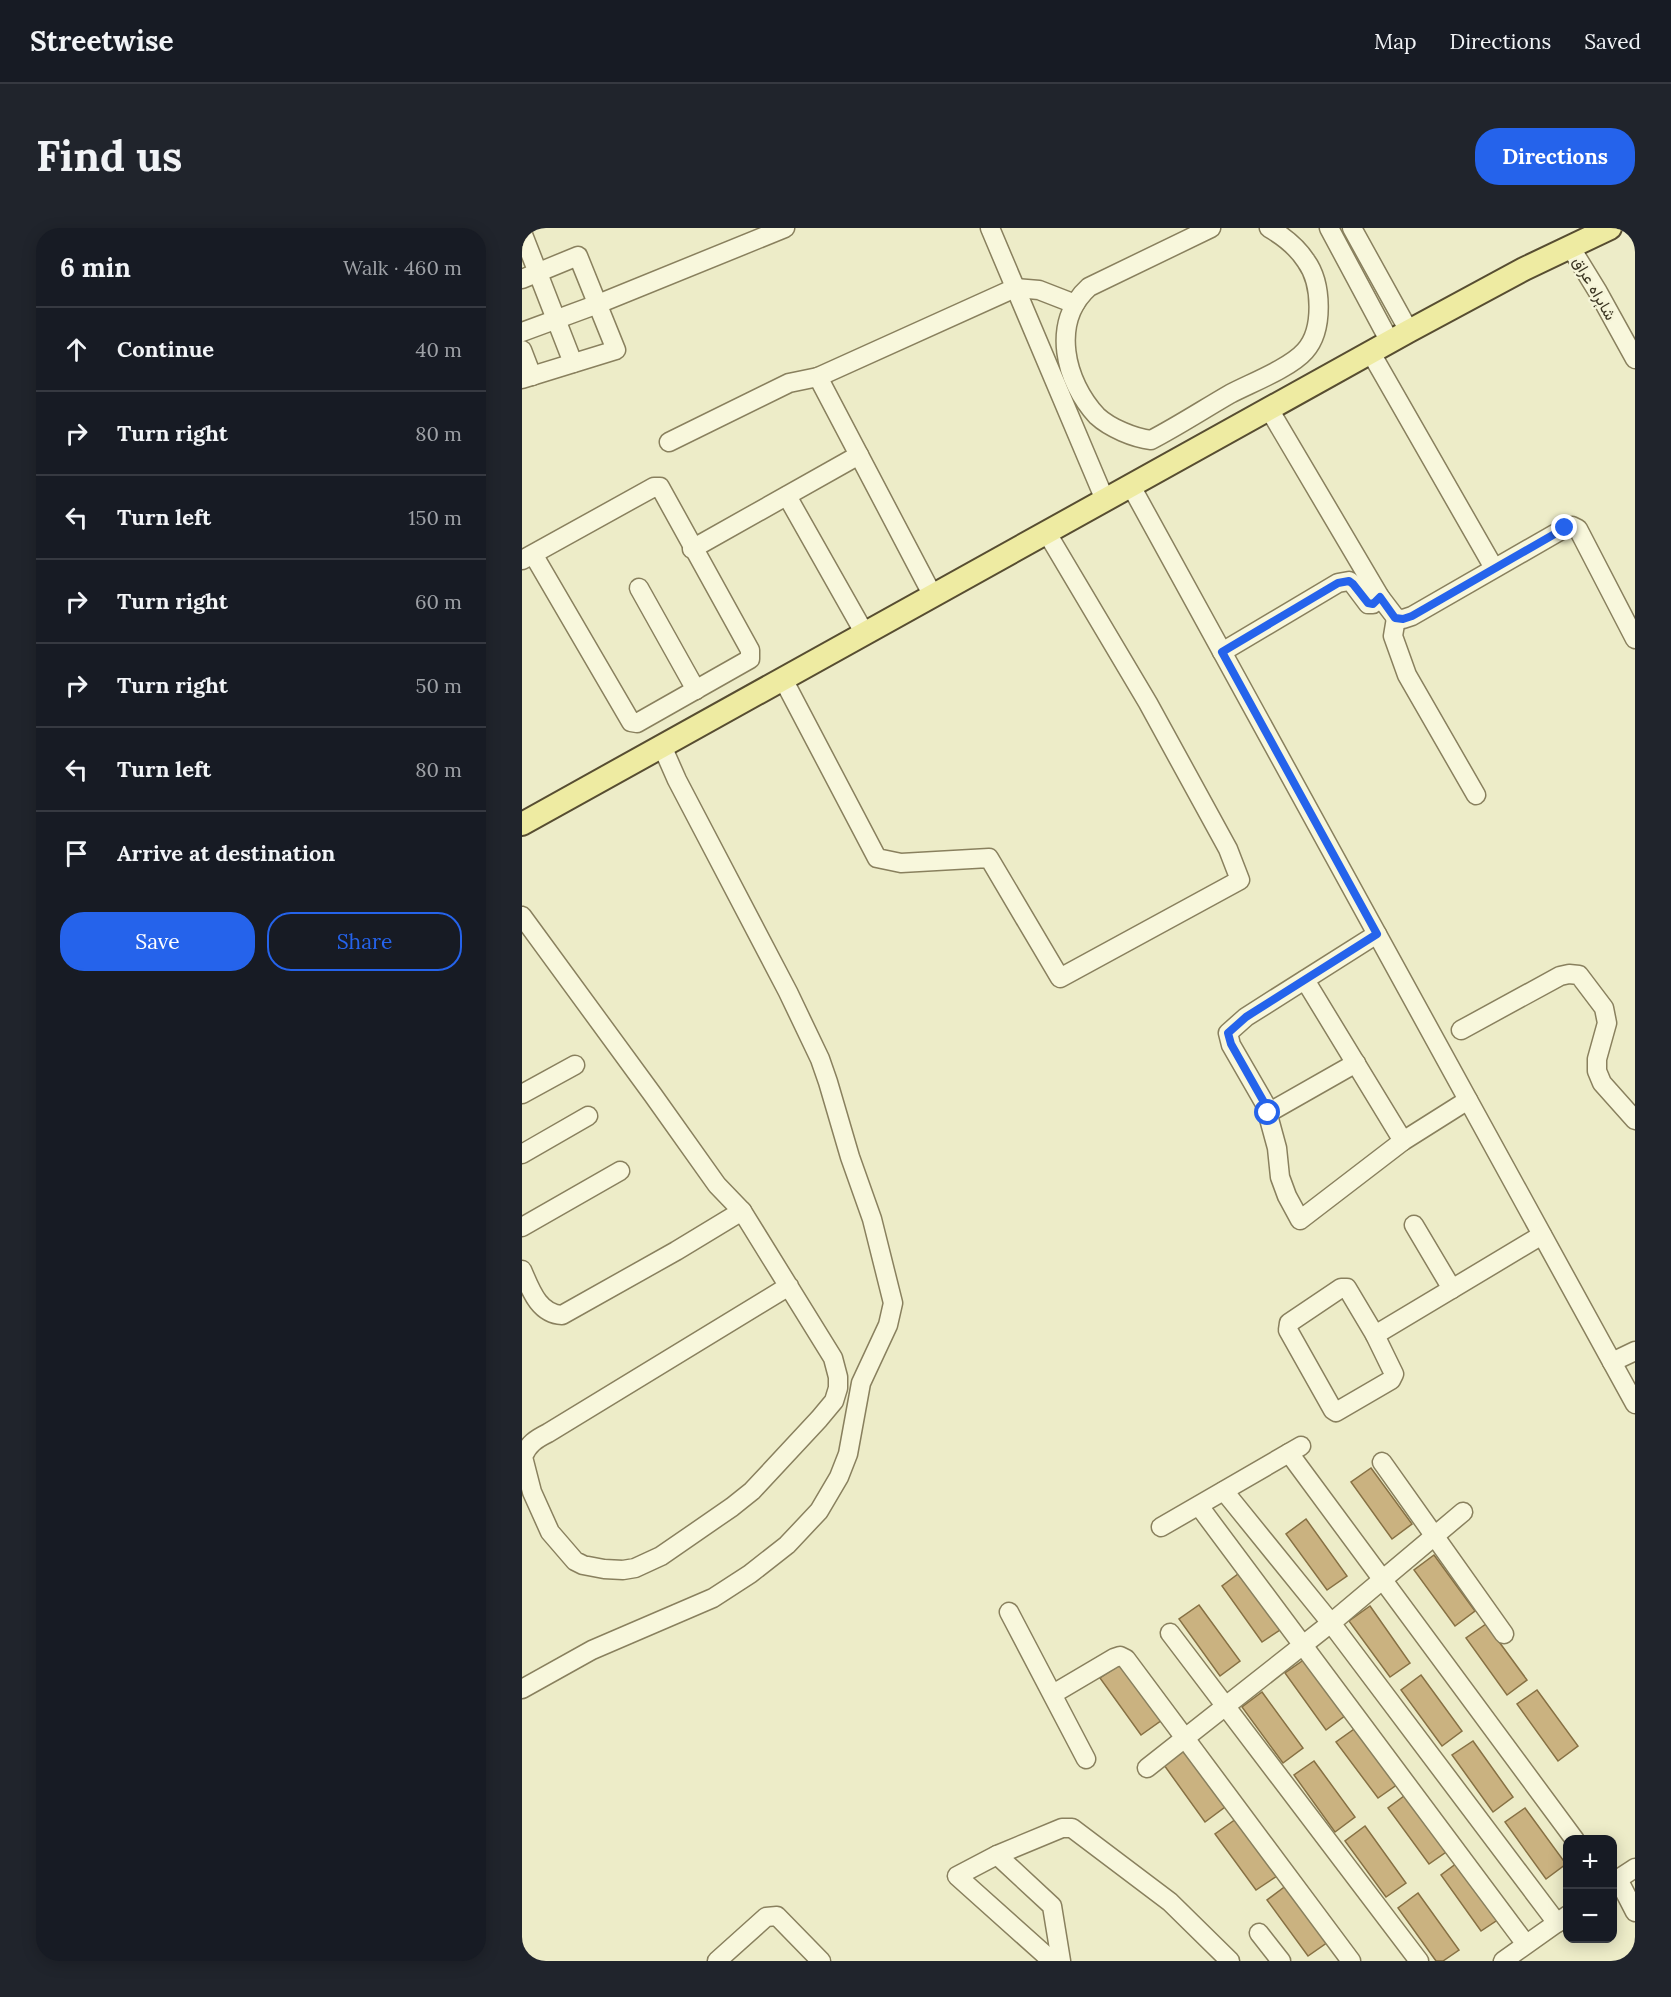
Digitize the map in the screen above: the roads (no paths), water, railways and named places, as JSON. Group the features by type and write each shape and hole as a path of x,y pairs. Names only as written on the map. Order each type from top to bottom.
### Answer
{"main road":[{"path":"522,824 1390,342 1524,269 1610,228"}],"street":[{"path":"522,332 598,304 785,228"},
{"path":"1211,228 1101,281 1081,294 1070,314 1065,337 1068,365 1078,390 1099,417 1141,439 1151,441 1229,395 1295,360 1307,349 1319,322 1314,276 1299,251 1269,228"},
{"path":"1329,228 1390,342 1494,568"},
{"path":"1352,228 1390,342"},
{"path":"992,229 1106,500"},
{"path":"522,232 530,276 556,320 573,363"},
{"name":"شاہراہ عراق","path":"1571,248 1635,359"},
{"path":"522,350 527,378 616,350 578,256 530,276"},
{"path":"669,442 789,383 818,377 1015,288 1039,290 1075,304"},
{"path":"818,377 933,596"},
{"path":"1269,409 1380,597 1395,618 1393,636 1407,675 1476,795"},
{"path":"1078,436 1099,417"},
{"path":"692,549 859,455"},
{"path":"1131,486 1635,1404"},
{"path":"654,487 660,488 750,650 750,659 637,723 631,722 528,557 654,487"},
{"path":"787,495 865,634"},
{"path":"1395,618 1403,619 1412,616 1572,526 1578,529 1635,639"},
{"path":"783,679 877,858 901,863 989,858 1060,978 1240,880 1228,849 1154,714 1047,533"},
{"path":"1222,652 1338,583 1349,581 1368,603 1373,604 1380,597"},
{"path":"639,588 696,690"},
{"path":"522,1689 592,1650 712,1598 750,1574 787,1545 819,1511 839,1477 848,1454 861,1383 888,1325 894,1303 872,1219 819,1059 788,992 676,780 662,746"},
{"path":"522,916 717,1185 741,1211 789,1286 833,1358 838,1377 838,1388 834,1401 752,1491 732,1507 661,1556 635,1568 623,1570 583,1565 575,1561 550,1532 538,1505 522,1457 526,1449 535,1439 789,1286"},
{"path":"1377,934 1246,1017 1228,1033 1231,1044 1265,1104 1276,1148 1280,1177 1300,1220 1403,1141 1468,1100"},
{"path":"1461,1030 1560,976 1579,975 1604,1008 1607,1023 1596,1071 1602,1083 1635,1120"},
{"path":"1305,980 1403,1141"},
{"path":"1268,1113 1356,1063"},
{"path":"522,1094 575,1065"},
{"path":"522,1154 588,1116"},
{"path":"522,1227 620,1171"},
{"path":"522,1270 539,1303 547,1311 555,1315 562,1315 741,1211"},
{"path":"1414,1225 1452,1289"},
{"path":"1375,1335 1542,1235"},
{"path":"1341,1288 1347,1288 1375,1335 1394,1374 1391,1380 1336,1412 1288,1330 1288,1326 1289,1323 1341,1288"},
{"path":"1612,1362 1635,1351"},
{"path":"1161,1527 1295,1450 1383,1579 1572,1835"},
{"path":"1382,1462 1504,1634"},
{"path":"1224,1491 1331,1623 1562,1919 1503,1961"},
{"path":"1198,1506 1526,1943"},
{"path":"1148,1768 1331,1623 1463,1512"},
{"path":"1009,1612 1086,1760"},
{"path":"1170,1633 1419,1961"},
{"path":"1053,1694 1120,1656 1126,1659 1351,1961"},
{"path":"1052,1961 957,1876 997,1855 1062,1828 1072,1828 1170,1902 1230,1961"},
{"path":"997,1855 1052,1906 1061,1961"},
{"path":"1617,1880 1635,1868"},
{"path":"1617,1884 1635,1912"},
{"path":"726,1958 766,1917 777,1916 821,1961"},
{"path":"1259,1933 1281,1961"}]}
